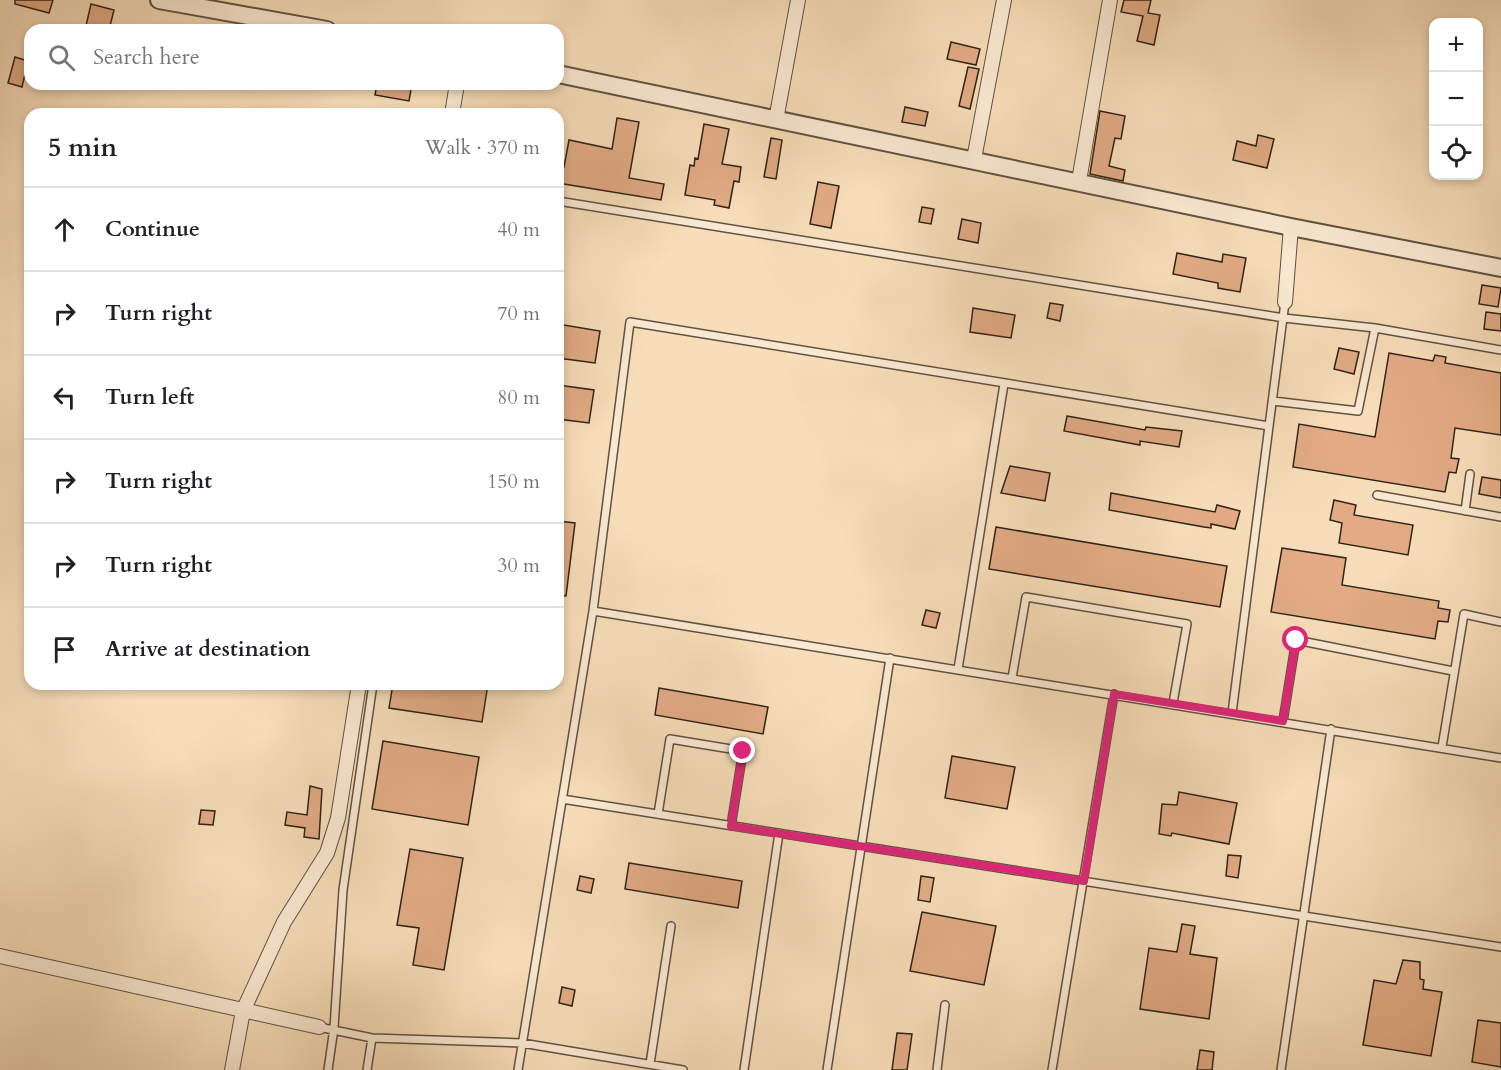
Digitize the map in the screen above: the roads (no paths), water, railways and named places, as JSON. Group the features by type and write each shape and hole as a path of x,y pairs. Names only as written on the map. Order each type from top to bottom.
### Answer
{"street":[{"path":"159,0 293,24"},
{"path":"776,120 798,0"},
{"path":"974,159 1004,0"},
{"path":"1079,181 1110,0"},
{"path":"564,75 1291,227 1501,268"},
{"path":"453,108 456,90"},
{"path":"1285,302 1291,227"},
{"path":"232,1070 243,1011 284,922 327,853 338,818 358,690"},
{"path":"0,956 319,1028"}],"lane":[{"path":"564,202 1284,318 1375,328 1501,350"},
{"path":"1232,713 1285,302"},
{"path":"518,1070 593,611 630,322 1269,426"},
{"path":"1273,400 1358,411 1375,328"},
{"path":"957,669 1004,384"},
{"path":"1465,511 1470,474"},
{"path":"1377,495 1501,517"},
{"path":"1012,678 1026,597 1187,624 1173,703"},
{"path":"593,611 1173,703 1501,758"},
{"path":"1442,747 1464,614 1501,622"},
{"path":"1283,721 1296,640 1453,671"},
{"path":"827,1070 890,658"},
{"path":"328,1070 334,1028 343,890 372,690"},
{"path":"1052,1070 1114,694"},
{"path":"1281,1070 1331,729"},
{"path":"658,814 670,738 743,751 731,826"},
{"path":"562,799 1501,947"},
{"path":"744,1070 779,833"},
{"path":"650,1064 671,926"},
{"path":"938,1070 945,1005"},
{"path":"319,1028 334,1028 372,1038 522,1043 683,1070"},
{"path":"367,1070 372,1038"}]}
